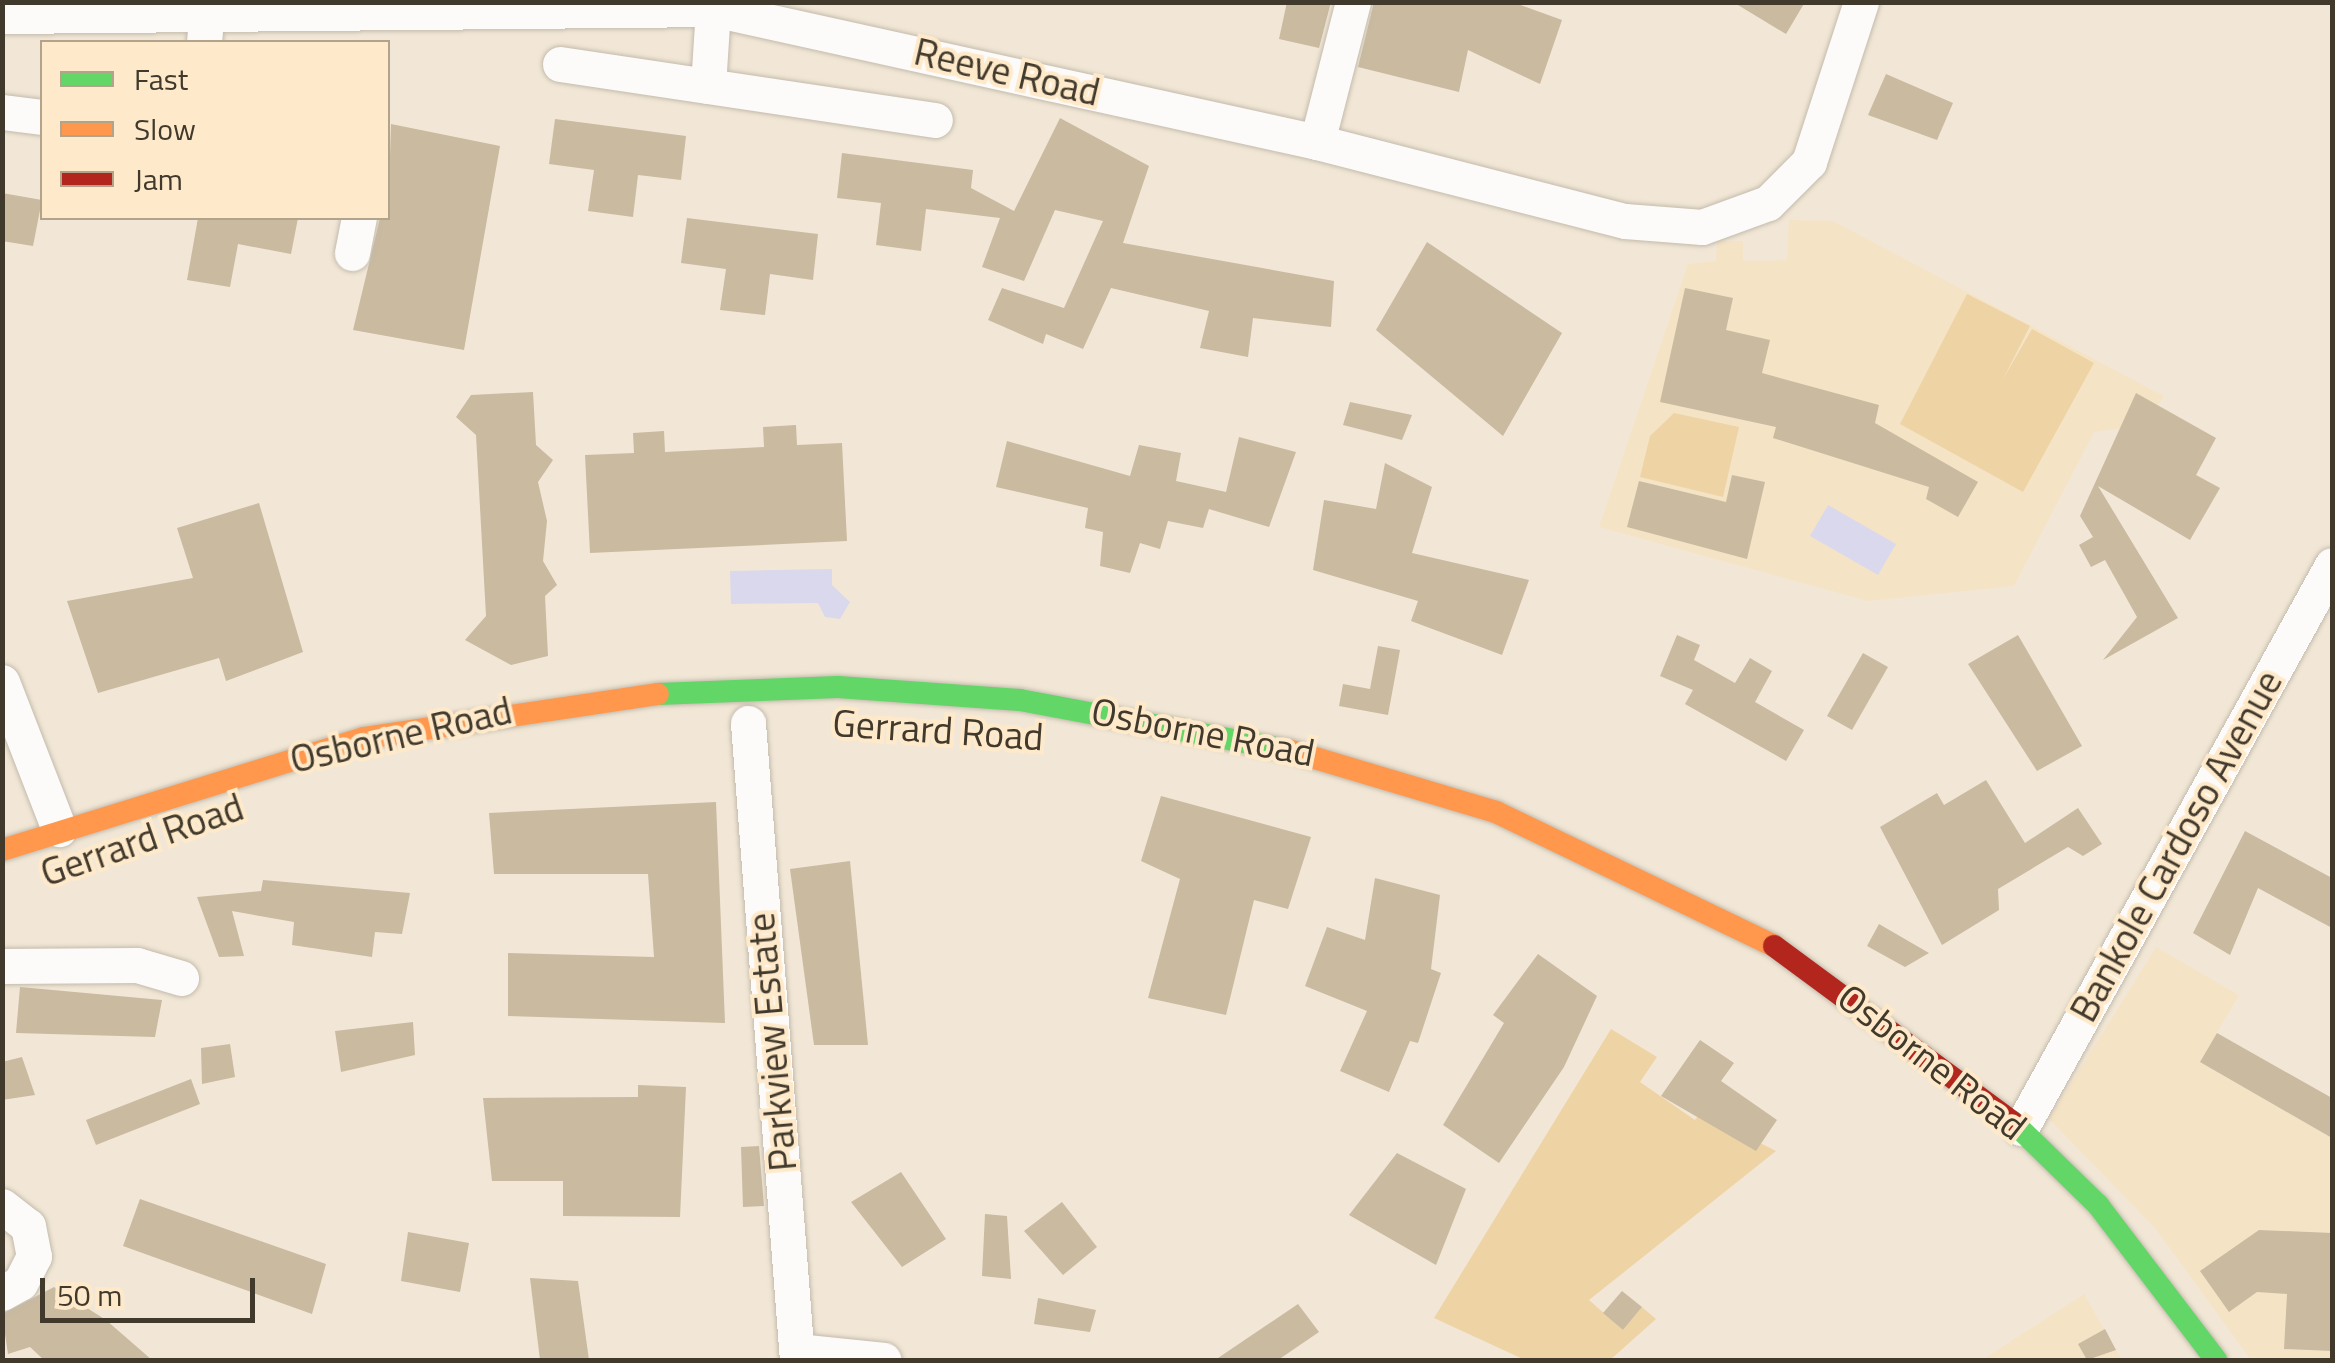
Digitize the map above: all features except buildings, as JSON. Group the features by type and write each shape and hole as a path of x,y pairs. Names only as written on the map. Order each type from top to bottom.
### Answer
{"main road":[{"name":"Osborne Road","path":"2,850 59,829 364,738 621,696 838,687 1136,715 1415,784 1627,868 1801,961 2021,1128 2098,1205 2216,1360"},
{"name":"Gerrard Road","path":"738,724 784,722"},
{"name":"Gerrard Road","path":"1097,743 1245,770"},
{"path":"1871,1051 1915,1084"}],"street":[{"path":"1317,142 1353,2"},
{"name":"Reeve Road","path":"2,16 206,25 713,9 1317,142 1626,222 1702,227 1741,218 1792,181 1822,140 1861,2"},
{"path":"708,86 713,9"},
{"path":"560,64 936,120"},
{"path":"2,112 40,117"},
{"path":"352,253 359,220"},
{"name":"Bankole Cardoso Avenue","path":"2021,1128 2332,566"},
{"path":"2,682 59,829"},
{"name":"Parkview Estate","path":"738,724 797,1356"},
{"path":"2,966 137,965 182,978"},
{"path":"2,1206 28,1226 34,1256 20,1283 2,1292"},
{"path":"797,1356 884,1360"}],"shaded area":[{"path":"1789,220 1833,221 2164,396 2145,425 2094,432 2014,586 1868,601 1599,527 1688,264 1716,261 1717,241 1743,241 1743,261 1787,260"},
{"path":"1967,294 2030,326 2002,381 2032,329 2094,363 2023,492 1900,424"},
{"path":"1674,413 1739,427 1723,497 1640,477 1650,436"},
{"path":"2156,947 2239,995 2200,1062 2332,1138 2332,1360 2251,1360 2155,1228 2049,1119"},
{"path":"1611,1029 1657,1057 1640,1082 1695,1120 1700,1113 1776,1151 1589,1300 1623,1330 1642,1307 1656,1319 1610,1360 1525,1360 1434,1318"},
{"path":"2084,1294 2122,1360 1982,1360"}],"water":[{"path":"1828,505 1896,544 1878,575 1810,536"},
{"path":"832,569 832,585 850,602 840,619 825,617 818,603 731,604 730,571"}],"traffic: fast":[{"path":"658,694 838,687 1020,700 1288,750"},
{"path":"2013,1122 2098,1205 2216,1360"}],"traffic: slow":[{"path":"2,850 364,738 658,694"},
{"path":"1288,750 1496,812 1774,946"}],"traffic: jam":[{"path":"1774,946 2013,1122"}]}
